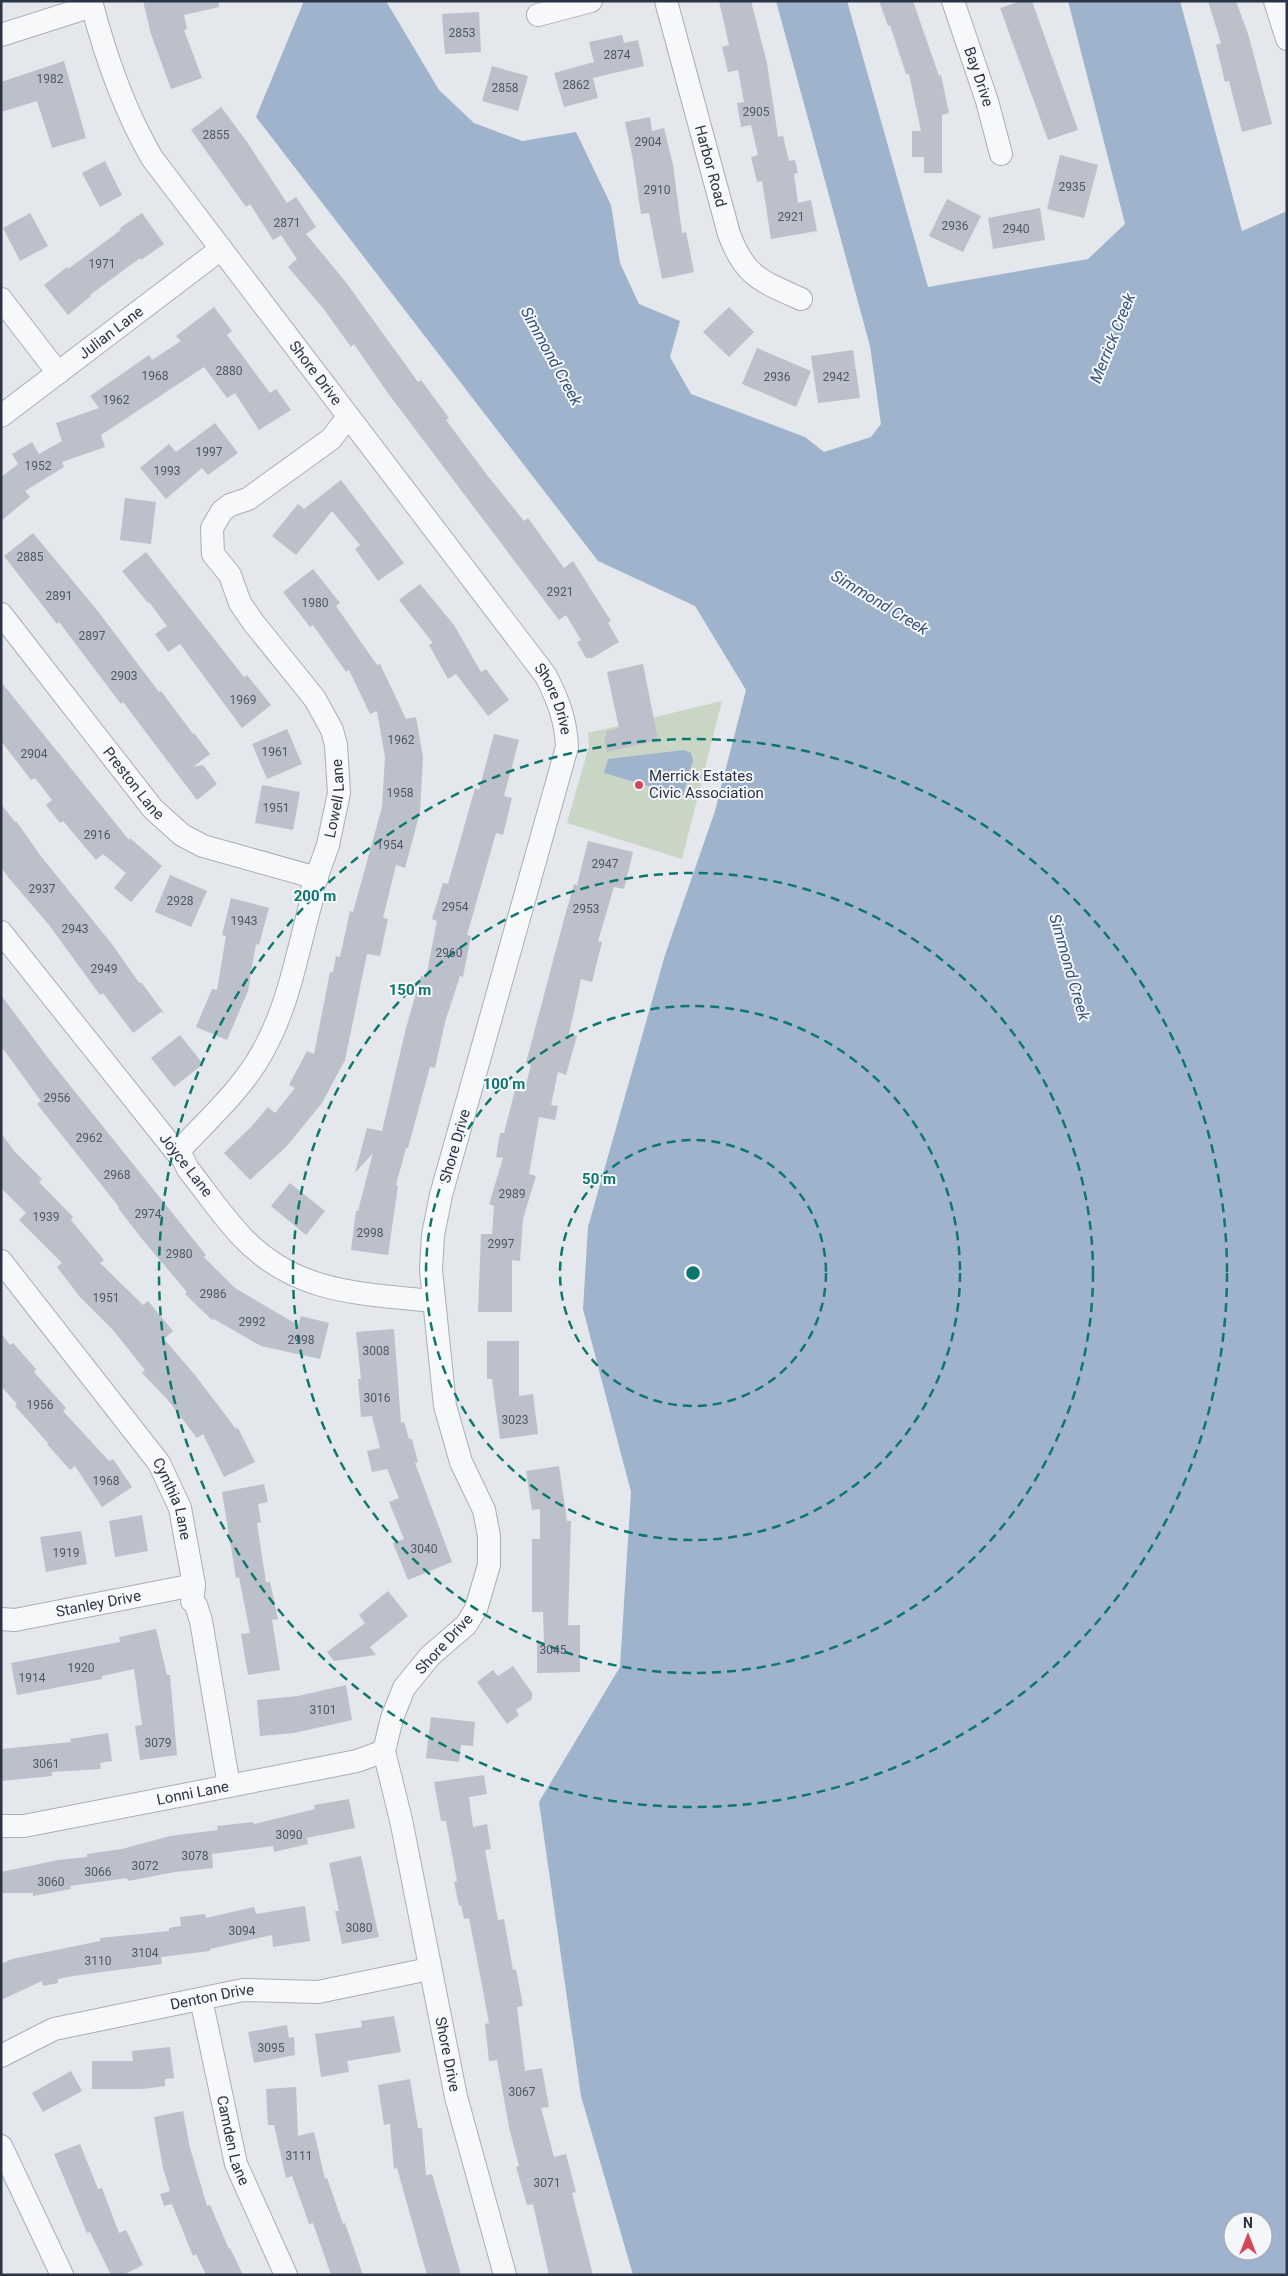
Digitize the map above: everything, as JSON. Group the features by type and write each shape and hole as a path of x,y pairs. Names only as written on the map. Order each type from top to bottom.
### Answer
{"street":[{"path":"538,15 591,1"},
{"name":"Harbor Road","path":"666,1 729,234 738,257 756,276 801,298"},
{"name":"Bay Drive","path":"953,1 987,102 1001,154"},
{"path":"1275,1 1287,39"},
{"path":"1,35 91,4"},
{"name":"Shore Drive","path":"91,4 123,99 137,132 152,158 546,676 560,705 566,728 567,748 441,1195 433,1235 430,1270 444,1406 461,1462 484,1510 489,1536 489,1565 476,1609 466,1625 430,1656 404,1688 392,1718 384,1752 401,1820 429,1969 456,2097 505,2275"},
{"name":"Julian Lane","path":"1,416 221,249"},
{"path":"1,299 58,373"},
{"name":"Lowell Lane","path":"177,1153 240,1084 263,1052 283,1006 312,899 312,890 318,878 328,845 339,793 336,744 332,730 315,699 253,622 240,602 230,575 213,554 212,528 222,511 230,505 248,498 331,439 348,417"},
{"name":"Preston Lane","path":"1,614 153,808 182,835 203,846 318,878"},
{"name":"Joyce Lane","path":"3,936 182,1157 188,1169 242,1237 264,1258 282,1270 312,1284 333,1290 432,1301"},
{"name":"Cynthia Lane","path":"1,1261 160,1462 180,1508 194,1585 192,1601 196,1605 201,1621 228,1786"},
{"name":"Stanley Drive","path":"1,1619 16,1620 194,1585"},
{"name":"Lonni Lane","path":"1,1826 24,1826 356,1761 384,1752"},
{"name":"Denton Drive","path":"1,2056 54,2029 243,1990 318,1992 429,1969"},
{"name":"Camden Lane","path":"201,2000 236,2164 286,2275"},
{"path":"1,2146 62,2275"}],"green space":[{"name":"Merrick Estates Civic Association","path":"722,701 682,859 567,823 589,746 588,733"}],"water":[{"path":"304,1 386,1 439,90 474,123 522,141 576,132 611,205 620,263 639,304 680,321 670,357 691,394 805,437 824,452 871,437 881,424 870,346 776,1 847,1 928,287 1088,259 1125,224 1068,1 1180,1 1242,231 1287,211 1287,2275 633,2275 581,2096 539,1802 620,1667 631,1492 583,1309 588,1227 665,955 715,811 746,690 695,606 598,561 256,117"},
{"path":"684,750 691,753 693,760 683,796 604,773 608,759"}],"building":[{"path":"143,1 219,1 219,7 184,15 187,29 184,30 202,78 171,89 151,34"},
{"path":"719,1 751,1 767,63 778,137 783,136 789,161 795,160 798,173 794,174 798,203 811,200 817,231 771,239 762,181 757,182 751,157 758,155 751,125 741,127 737,103 744,102 738,70 728,72 722,47 729,45"},
{"path":"879,1 913,1 939,76 941,75 949,113 942,115 942,173 924,173 924,157 912,157 912,131 921,131 909,74 906,74 890,25 888,26"},
{"path":"1021,1 1032,1 1078,130 1048,140 1000,8"},
{"path":"1208,1 1236,1 1249,37 1272,124 1242,132 1229,81 1225,82 1216,45 1221,43"},
{"path":"479,12 481,52 445,54 442,14"},
{"path":"622,35 624,43 638,40 644,66 593,78 598,98 564,107 554,73 594,62 589,42"},
{"path":"64,61 86,138 52,148 37,101 1,112 1,82"},
{"path":"492,66 528,76 518,111 482,101"},
{"path":"221,107 247,142 287,203 296,197 316,227 306,234 345,281 418,382 421,380 449,418 446,420 487,475 524,521 528,518 564,568 573,561 611,621 608,623 619,642 592,658 586,658 577,642 581,640 566,615 559,620 387,392 354,344 351,347 323,308 288,267 297,259 281,235 273,240 250,204 246,207 191,130"},
{"path":"650,117 652,131 664,128 673,165 682,233 686,232 694,272 662,279 649,213 641,214 625,122"},
{"path":"1060,155 1098,165 1084,218 1047,209"},
{"path":"105,161 122,195 100,207 82,173"},
{"path":"947,199 981,216 963,252 929,236"},
{"path":"1040,208 1045,240 993,249 988,218"},
{"path":"30,213 48,246 20,261 3,228"},
{"path":"142,213 164,244 141,260 140,258 90,295 68,315 44,285"},
{"path":"214,307 232,331 227,335 270,393 276,389 291,410 259,430 235,393 227,398 204,367 101,435 105,447 62,462 64,467 25,491 30,497 1,521 1,477 18,464 12,454 32,442 39,454 62,441 56,423 99,408 90,396 149,355 152,360 181,341 176,336"},
{"path":"729,307 754,332 729,357 703,332"},
{"path":"757,348 811,371 796,407 742,384"},
{"path":"853,350 860,398 818,403 811,356"},
{"path":"215,423 238,453 208,475 202,468 166,499 140,468 169,444 176,452"},
{"path":"341,480 404,563 378,581 355,549 360,545 332,511 296,555 272,536 298,504 304,509"},
{"path":"125,498 156,502 151,544 120,540"},
{"path":"33,533 97,610 159,692 161,691 210,754 193,767 203,765 217,784 197,800 123,702 121,704 59,622 57,624 4,556"},
{"path":"146,552 244,677 247,675 271,705 242,728 180,644 168,652 155,634 167,626 122,571"},
{"path":"313,569 340,603 336,606 377,665 380,664 406,719 416,717 423,757 420,812 405,868 396,865 383,918 388,919 380,956 367,954 345,1060 322,1103 286,1147 250,1180 224,1153 252,1126 268,1107 275,1113 295,1088 289,1085 307,1051 314,1054 330,972 333,972 336,956 340,957 350,911 353,912 382,807 385,757 377,711 370,714 349,670 346,672 313,625 310,627 283,592"},
{"path":"420,584 454,625 481,672 486,669 509,700 488,716 456,674 448,679 429,645 433,643 399,600"},
{"path":"643,664 658,740 607,752 604,737 607,736 606,731 619,728 607,672"},
{"path":"1,682 129,840 130,838 162,866 131,902 114,888 126,873 103,854 96,860 63,821 60,823 46,805 52,800 35,778 31,780 1,741"},
{"path":"287,729 302,764 267,779 252,744"},
{"path":"494,734 519,740 504,796 512,798 503,835 496,833 467,935 471,936 463,977 460,976 445,1022 435,1068 430,1067 408,1148 406,1148 396,1185 398,1186 388,1255 351,1250 356,1211 358,1211 373,1153 355,1173 367,1128 382,1131 406,1028 421,976 426,977 437,921 432,919 443,883 448,884 475,788 479,790"},
{"path":"262,785 300,792 293,830 255,823"},
{"path":"1,804 164,1013 161,1012 133,1033 103,993 100,995 49,925 1,867"},
{"path":"588,841 633,852 624,889 614,887 598,941 602,942 592,982 581,979 569,1034 577,1036 566,1075 558,1072 551,1105 558,1106 555,1120 539,1117 529,1174 536,1176 523,1219 520,1261 512,1260 512,1312 478,1312 481,1234 492,1234 494,1206 489,1204 503,1158 496,1157 500,1133 504,1133 515,1090 524,1092 531,1065 526,1063 563,923 574,884 577,885"},
{"path":"170,875 207,891 191,927 155,912"},
{"path":"231,898 269,908 259,945 256,944 248,991 227,1040 196,1027 212,989 217,990 226,936 222,935"},
{"path":"1,995 48,1058 206,1255 204,1257 235,1288 298,1325 301,1316 329,1323 320,1359 261,1346 214,1319 212,1320 185,1294 187,1292 142,1239 37,1104 41,1101 1,1046"},
{"path":"180,1035 203,1064 174,1087 151,1058"},
{"path":"1,1133 15,1152 42,1179 39,1182 73,1217 71,1220 104,1260 100,1263 143,1305 148,1301 173,1331 164,1339 195,1375 236,1429 238,1428 255,1462 224,1477 203,1434 197,1438 167,1399 142,1373 145,1370 113,1330 80,1297 57,1267 62,1263 19,1220 26,1213 1,1188"},
{"path":"290,1183 325,1211 306,1235 271,1206"},
{"path":"394,1329 401,1423 404,1422 409,1439 412,1439 418,1462 415,1463 452,1562 408,1580 393,1543 404,1539 389,1502 399,1498 387,1469 372,1472 367,1451 380,1448 372,1416 361,1417 358,1379 361,1379 356,1332"},
{"path":"1,1333 10,1345 13,1343 36,1369 34,1372 66,1408 63,1411 109,1461 113,1459 132,1487 102,1507 75,1466 70,1470 47,1444 1,1386"},
{"path":"487,1341 519,1341 519,1396 533,1394 538,1434 500,1439 492,1379 487,1379"},
{"path":"559,1466 567,1521 571,1521 568,1625 580,1625 580,1672 537,1673 537,1642 544,1642 543,1612 532,1612 532,1539 540,1539 540,1509 532,1510 526,1471"},
{"path":"264,1484 268,1502 258,1504 261,1522 257,1523 266,1582 270,1582 278,1619 272,1620 280,1670 248,1675 241,1634 250,1633 239,1577 236,1578 222,1492"},
{"path":"142,1515 148,1551 115,1557 109,1521"},
{"path":"81,1531 87,1564 46,1572 40,1537"},
{"path":"388,1591 408,1616 370,1647 376,1655 334,1661 327,1652 365,1623 359,1615"},
{"path":"156,1629 167,1675 170,1675 177,1755 140,1760 135,1726 142,1725 134,1669 102,1676 102,1679 17,1695 11,1663 120,1642 119,1637"},
{"path":"513,1666 532,1693 532,1699 516,1710 519,1715 507,1724 477,1682 493,1670 498,1676"},
{"path":"346,1685 352,1720 294,1733 260,1736 257,1700 298,1696"},
{"path":"431,1717 475,1722 473,1746 461,1745 459,1762 426,1758"},
{"path":"108,1733 112,1761 100,1763 101,1769 52,1772 52,1776 1,1781 1,1749 71,1742 70,1739"},
{"path":"484,1775 487,1794 469,1797 473,1827 487,1824 491,1849 485,1850 498,1920 504,1919 513,1970 516,1969 523,2006 517,2007 525,2071 542,2068 549,2107 541,2108 554,2157 566,2154 576,2192 572,2193 593,2275 549,2275 533,2204 527,2205 516,2167 519,2166 509,2127 497,2060 489,2061 485,2024 489,2023 469,1918 464,1919 461,1905 459,1906 454,1882 457,1881 446,1821 441,1821 434,1782"},
{"path":"349,1799 355,1828 307,1838 308,1844 274,1852 273,1846 212,1854 213,1868 175,1872 128,1881 127,1878 70,1886 71,1889 33,1896 33,1893 1,1893 1,1872 58,1860 87,1857 87,1854 122,1849 170,1836 218,1830 217,1826 253,1822 254,1824 315,1809 314,1805"},
{"path":"361,1856 379,1937 342,1944 335,1911 339,1911 329,1863"},
{"path":"305,1906 310,1941 273,1947 272,1935 210,1949 210,1951 161,1957 162,1964 73,1976 58,1979 58,1983 43,1986 42,1981 1,2000 1,1964 12,1959 100,1941 100,1938 169,1931 169,1928 181,1926 180,1917 205,1914 206,1918 254,1907 256,1914"},
{"path":"394,2016 401,2052 347,2061 349,2072 321,2077 315,2034 362,2027 361,2021"},
{"path":"287,2025 289,2038 294,2037 295,2055 254,2063 248,2032"},
{"path":"170,2047 174,2078 165,2079 165,2086 143,2089 92,2089 92,2061 133,2061 132,2051"},
{"path":"71,2071 82,2091 43,2112 32,2093"},
{"path":"410,2079 418,2128 422,2128 426,2175 432,2174 461,2275 427,2275 397,2168 394,2169 390,2124 384,2125 378,2085"},
{"path":"296,2087 298,2136 314,2132 325,2179 327,2178 343,2224 345,2223 363,2275 331,2275 313,2223 309,2224 292,2176 286,2178 274,2125 268,2125 266,2089"},
{"path":"183,2111 190,2148 207,2206 210,2205 229,2249 243,2275 206,2275 196,2254 193,2256 172,2204 164,2206 160,2194 170,2191 163,2168 154,2117"},
{"path":"80,2144 98,2189 102,2188 119,2233 126,2230 143,2265 123,2275 111,2275 90,2232 87,2233 54,2154"}],"place":[{"name":"Merrick Estates Civic Association","path":"639,785"}],"water label":[{"name":"Merrick Creek","path":"1112,338"},
{"name":"Simmond Creek","path":"552,356"},
{"name":"Simmond Creek","path":"880,602"},
{"name":"Simmond Creek","path":"1070,967"}]}
